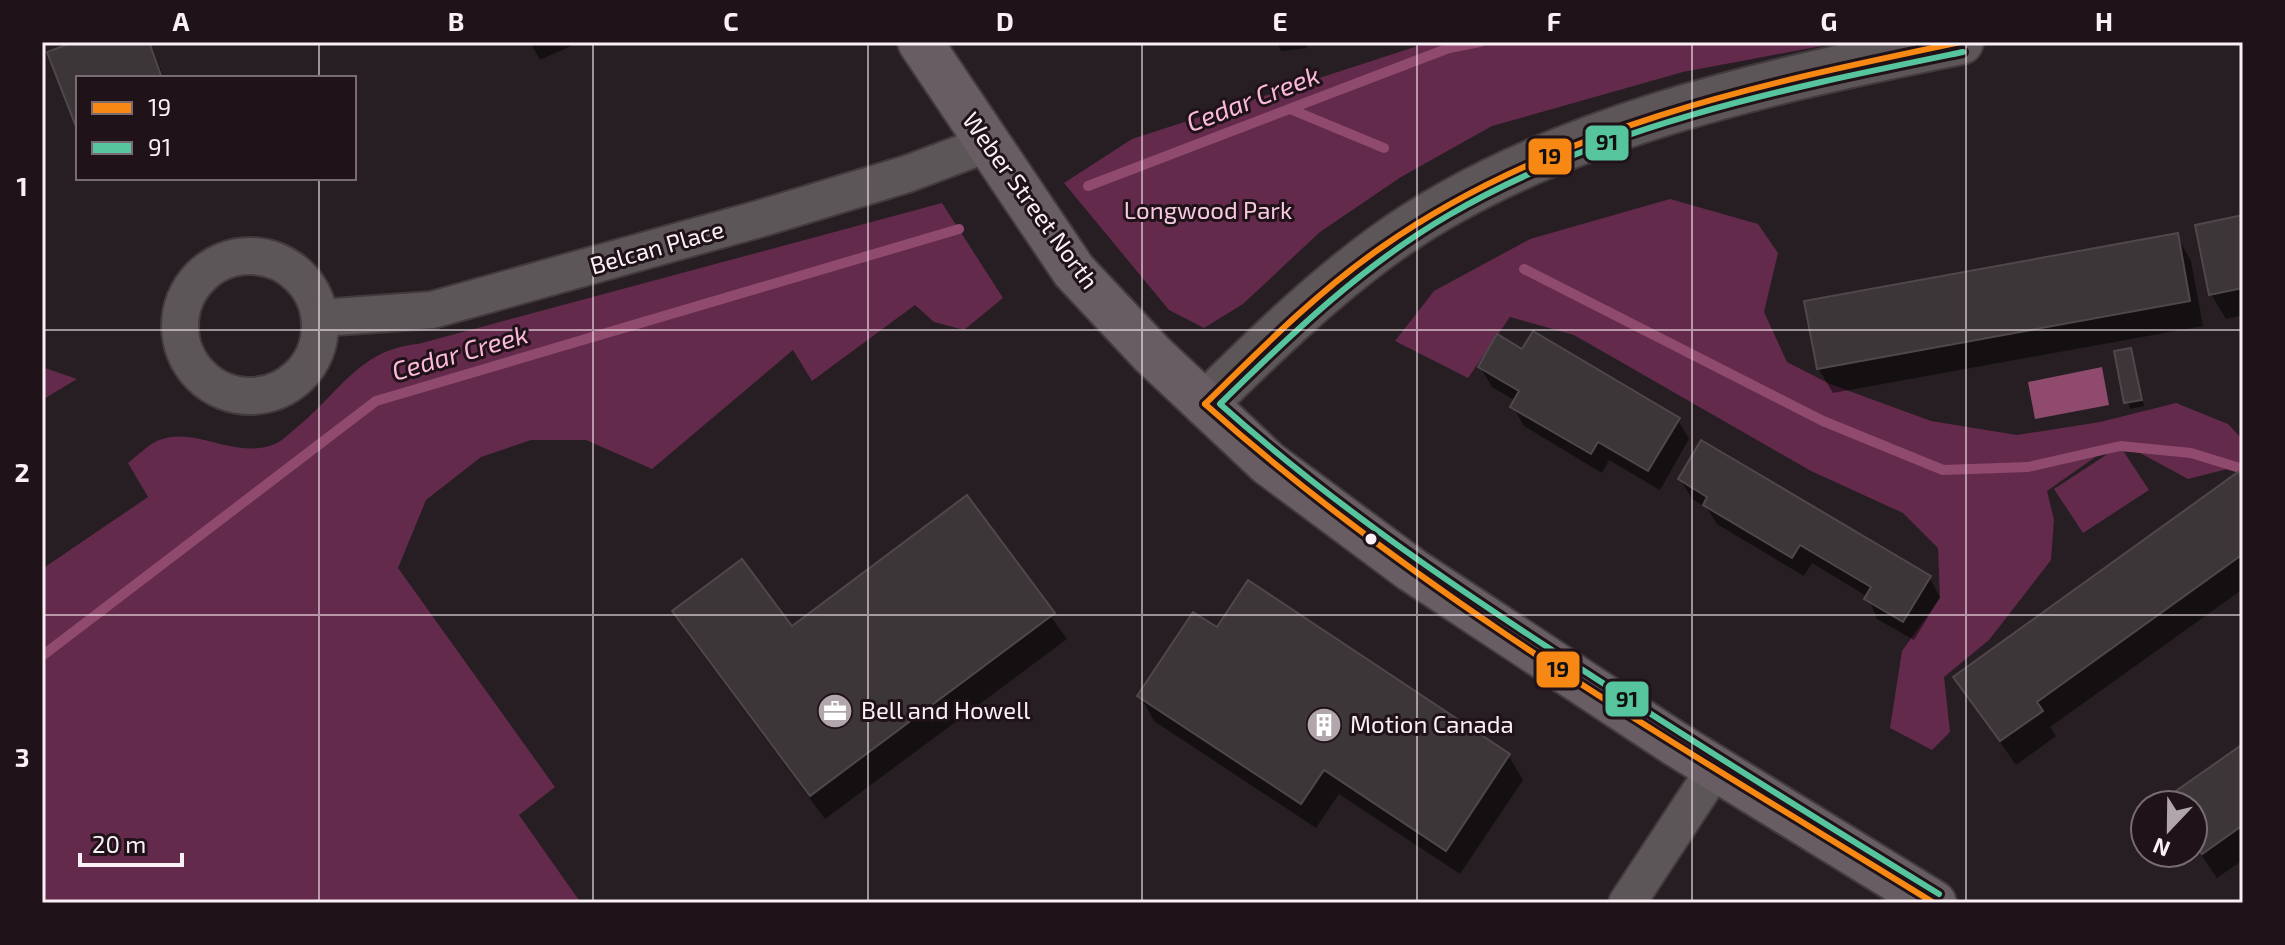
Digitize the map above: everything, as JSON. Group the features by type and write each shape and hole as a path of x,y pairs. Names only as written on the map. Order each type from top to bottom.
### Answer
{"main road":[{"name":"Weber Street North","path":"920,42 1074,271 1268,463 1412,570 1715,769 1934,903"}],"street":[{"path":"1205,404 1286,324 1383,246 1523,165 1657,115 1961,42"},
{"name":"Belcan Place","path":"320,318 432,310 806,205 907,174 987,144"},
{"path":"1627,903 1715,769"}],"green space":[{"name":"Longwood Park","path":"1430,42 1843,42 1683,72 1492,126 1401,177 1320,232 1243,304 1204,328 1169,310 1064,183 1132,139"},
{"path":"1670,199 1758,224 1778,253 1764,312 1787,362 1830,384 1931,421 2017,435 2100,422 2176,403 2228,424 2243,440 2243,465 2188,479 2118,441 2047,491 2054,520 2051,560 1989,640 1944,677 1950,732 1932,750 1890,728 1902,651 1940,598 1938,548 1903,513 1811,471 1574,335 1510,317 1468,378 1395,341 1434,291 1530,239"},
{"path":"942,203 1003,298 964,330 934,322 915,305 812,381 793,350 652,469 586,440 531,440 481,457 426,500 398,568 555,787 519,815 581,903 42,903 42,569 148,497 128,463 146,448 171,437 186,437 261,448 284,438 365,364 398,348"},
{"path":"42,367 77,379 42,400"},
{"path":"2120,446 2149,490 2083,533 2054,489"}],"shaded area":[{"path":"2102,367 2109,405 2035,419 2028,382"}],"building":[{"path":"74,42 149,42 161,76 76,76 76,127 47,52"},
{"path":"2243,215 2243,288 2209,295 2195,225"},
{"path":"2178,233 2190,301 1817,369 1804,301"},
{"path":"1533,331 1680,418 1648,471 1598,442 1591,454 1510,407 1519,391 1478,367 1497,334 1522,349"},
{"path":"2131,348 2142,400 2124,403 2114,351"},
{"path":"1701,440 1931,576 1903,622 1864,599 1871,587 1800,545 1792,558 1703,505 1707,497 1678,479"},
{"path":"2238,472 2243,480 2243,554 2037,702 2043,711 2000,741 1953,677"},
{"name":"Bell and Howell","path":"967,495 1055,613 810,796 672,611 742,559 792,626"},
{"name":"Motion Canada","path":"1248,580 1510,754 1446,851 1324,770 1301,804 1137,696 1193,612 1217,627"},
{"path":"2243,744 2243,825 2209,849 2209,789 2179,789"}],"waterway":[{"name":"Cedar Creek","path":"1088,186 1449,48 1480,42"},
{"path":"1290,109 1384,148"},
{"name":"Cedar Creek","path":"42,656 376,401 959,229"},
{"path":"1524,269 1823,421 1943,470 2028,467 2120,446 2191,453 2243,469"}],"transit line":[{"name":"19","path":"1205,404 1290,322 1358,264 1448,205 1516,170 1587,140 1660,115 1810,75 1961,42"},
{"name":"91","path":"1939,894 1698,744 1468,594 1341,503 1220,404 1357,278 1417,235 1509,183 1571,156 1699,113 1765,95 1963,52"},
{"name":"19","path":"1205,404 1376,543 1466,607 1652,729 1934,903"}],"place":[{"name":"Bell and Howell","path":"835,711"},
{"name":"Motion Canada","path":"1324,725"}]}
